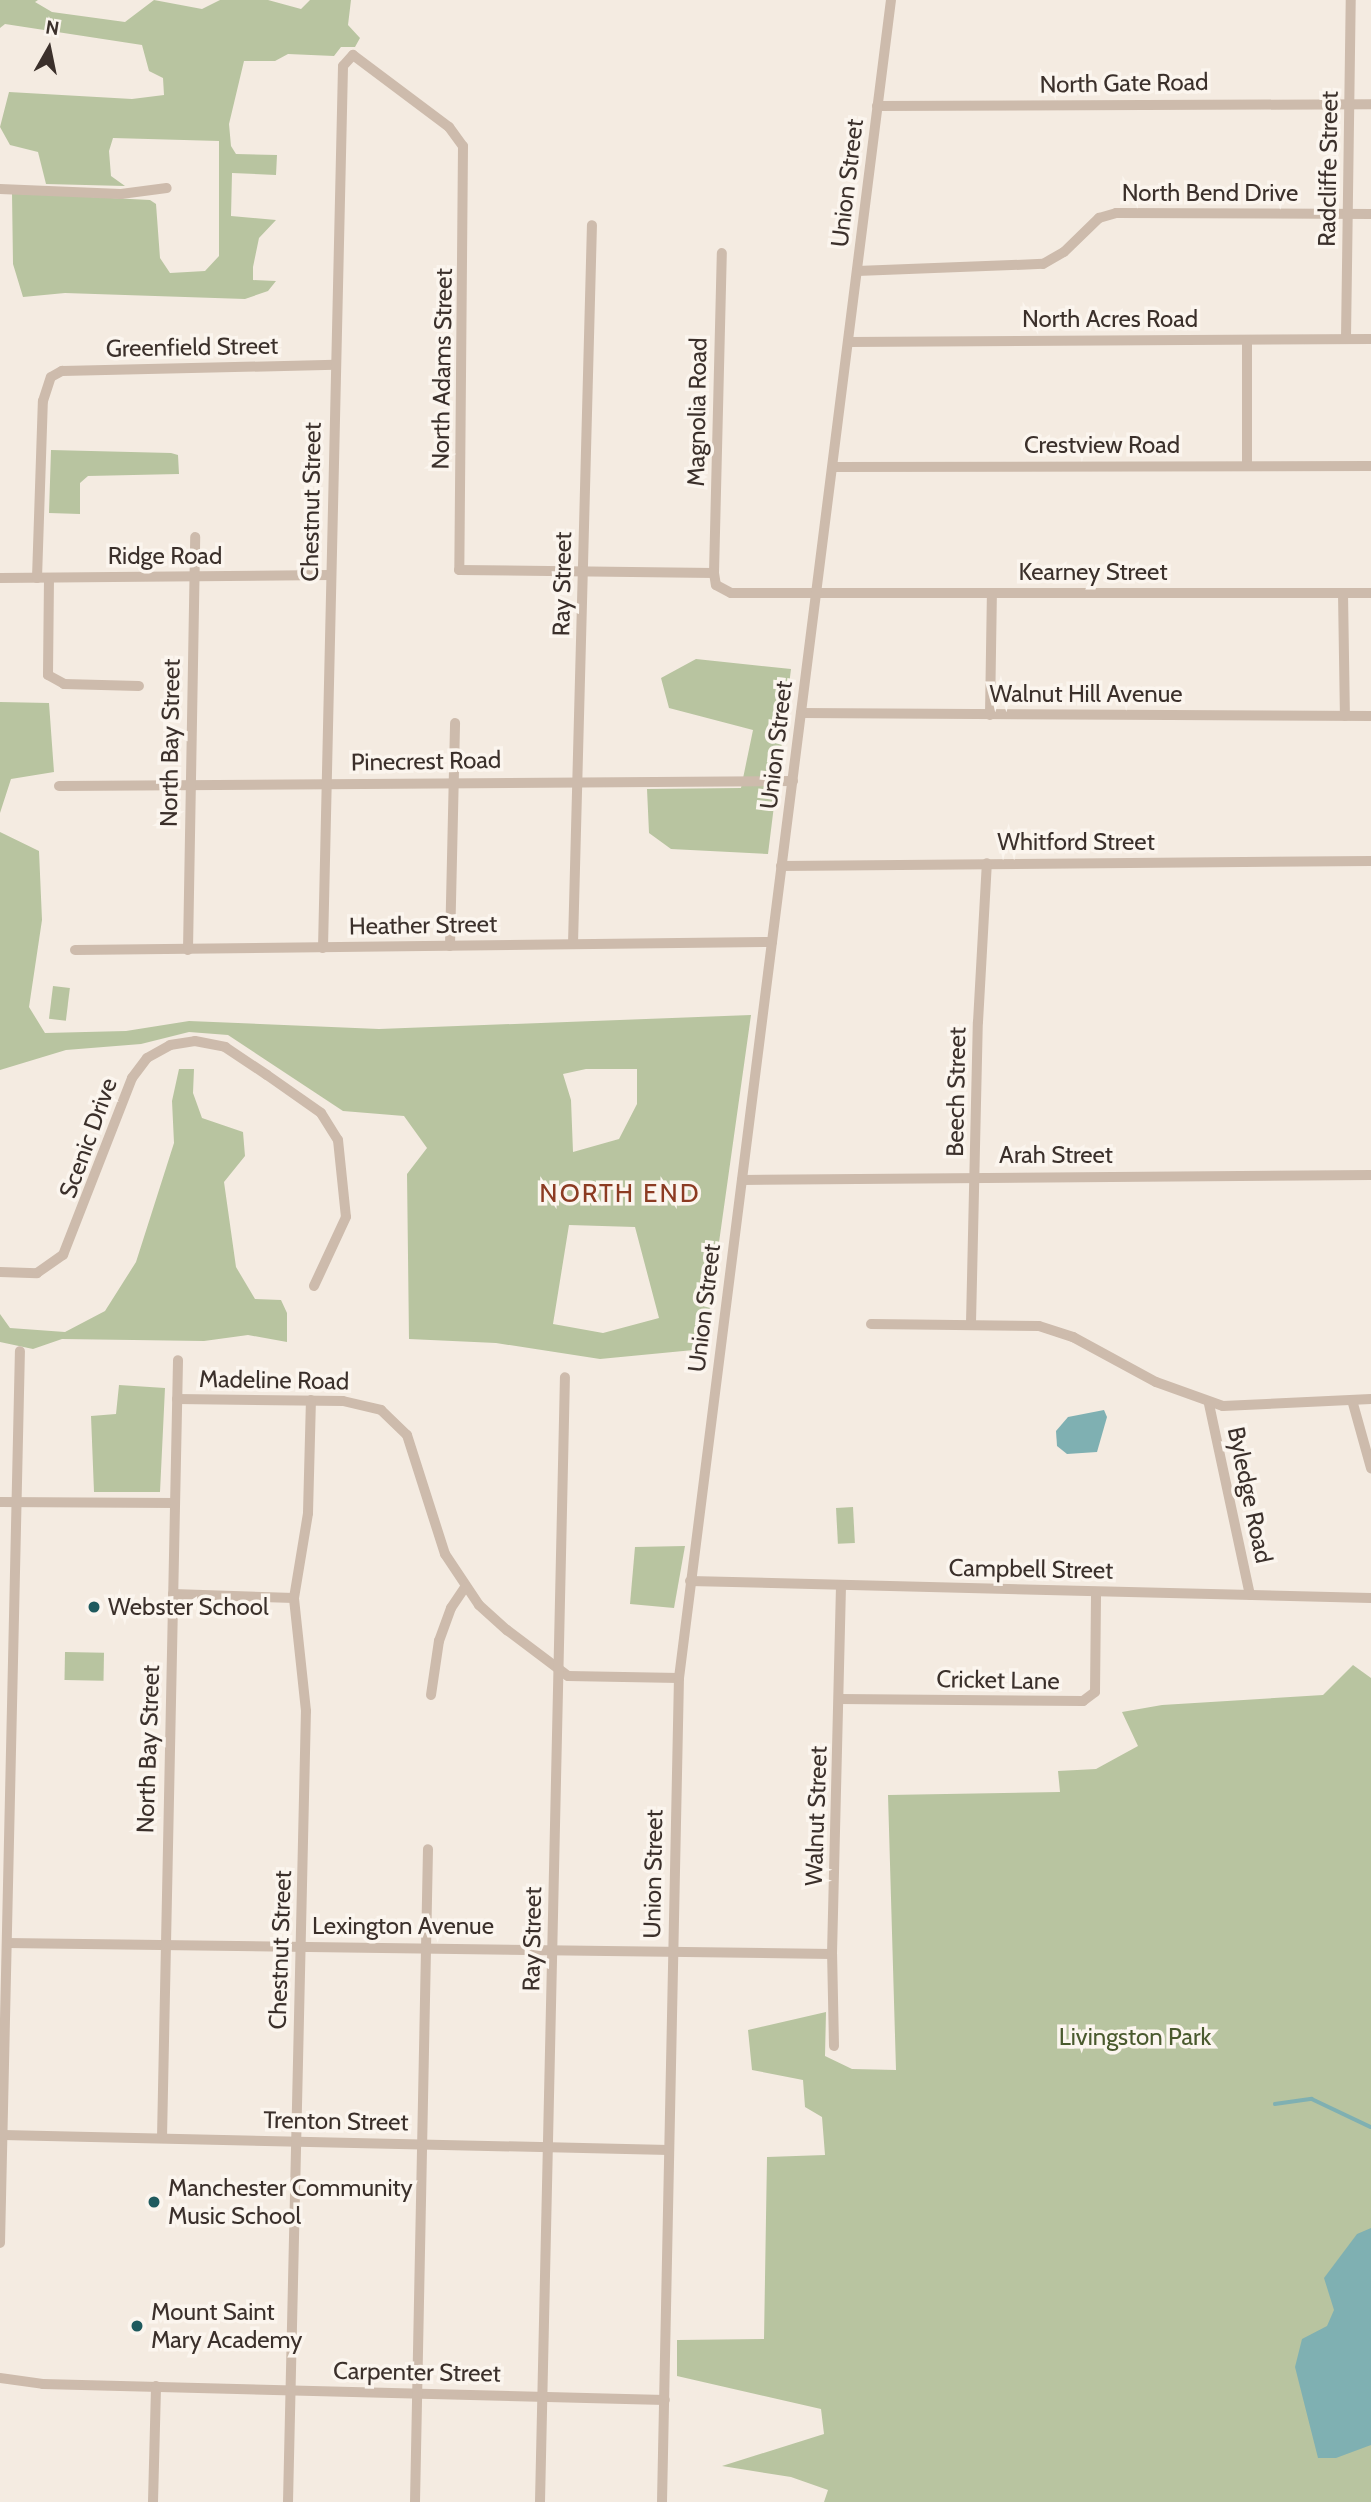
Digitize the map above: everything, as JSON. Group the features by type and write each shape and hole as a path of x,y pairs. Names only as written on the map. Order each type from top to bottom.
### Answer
{"street":[{"name":"Union Street","path":"662,2502 679,1678 891,0"},
{"name":"Radcliffe Street","path":"1346,338 1351,0"},
{"name":"North Adams Street","path":"346,58 361,59 449,127 463,146 466,169 459,570 583,572"},
{"name":"Chestnut Street","path":"323,948 335,365 346,58"},
{"name":"North Gate Road","path":"877,106 1371,104"},
{"path":"0,189 121,194 167,188"},
{"name":"North Bend Drive","path":"857,271 1043,264 1064,252 1099,218 1116,213 1371,214"},
{"name":"Ray Street","path":"573,944 592,225"},
{"name":"Magnolia Road","path":"714,573 722,253"},
{"name":"North Acres Road","path":"849,342 1371,339"},
{"path":"1247,340 1247,465"},
{"name":"Greenfield Street","path":"37,578 43,401 51,377 62,371 335,365"},
{"name":"Crestview Road","path":"833,467 1371,466"},
{"name":"North Bay Street","path":"188,950 195,537"},
{"path":"583,572 714,573 716,585 731,593 816,594"},
{"name":"Ridge Road","path":"0,578 331,575"},
{"path":"49,578 48,675 64,684 139,686"},
{"path":"990,715 992,593"},
{"path":"1343,593 1345,716"},
{"name":"Kearney Street","path":"816,594 1371,593"},
{"name":"Walnut Hill Avenue","path":"801,713 1371,716"},
{"path":"450,946 455,723"},
{"name":"Pinecrest Road","path":"59,786 578,780 793,781"},
{"name":"Whitford Street","path":"781,866 1371,861"},
{"name":"Beech Street","path":"971,1323 987,863"},
{"name":"Heather Street","path":"75,950 772,942"},
{"name":"Scenic Drive","path":"0,1272 37,1273 63,1255 132,1079 147,1058 170,1045 195,1041 225,1047 267,1075 321,1114 338,1140 346,1217 314,1286"},
{"name":"Arah Street","path":"742,1180 975,1176 1371,1175"},
{"path":"871,1324 971,1323 1051,1329 1209,1404 1371,1399"},
{"path":"0,2243 20,1351"},
{"name":"North Bay Street","path":"162,2138 177,1360"},
{"name":"Ray Street","path":"540,2502 565,1377"},
{"name":"Madeline Road","path":"177,1399 364,1403 402,1426 444,1554 465,1587 507,1630 560,1673"},
{"path":"1352,1399 1371,1468"},
{"name":"Chestnut Street","path":"288,2502 302,1947 305,1691 294,1598 308,1513 311,1400"},
{"name":"Byledge Road","path":"1209,1404 1250,1595"},
{"path":"0,1502 175,1503"},
{"name":"Campbell Street","path":"690,1581 1371,1598"},
{"name":"Walnut Street","path":"834,2046 832,1954 841,1586"},
{"path":"431,1695 442,1630 465,1587"},
{"name":"Cricket Lane","path":"840,1699 1083,1701 1095,1692 1096,1592"},
{"path":"173,1594 294,1598"},
{"path":"560,1673 679,1678"},
{"path":"0,1681 13,1681"},
{"path":"415,2502 428,1849"},
{"name":"Lexington Avenue","path":"7,1943 552,1947 832,1954"},
{"name":"Trenton Street","path":"3,2136 669,2150"},
{"name":"Carpenter Street","path":"0,2378 35,2384 665,2400"},
{"path":"153,2502 156,2386"}],"green space":[{"path":"0,0 38,0 35,2 52,12 125,22 154,0 202,9 220,0 268,0 301,9 310,0 351,0 348,25 360,38 355,47 341,47 334,56 288,54 275,61 244,61 229,124 231,146 236,154 277,155 276,175 232,173 231,216 276,220 259,238 253,267 253,280 276,281 268,291 245,299 65,293 23,297 13,264 12,193 150,200 156,204 160,258 170,273 205,271 219,256 219,141 113,138 109,151 111,176 125,186 46,184 38,152 10,145 0,127 9,92 132,99 164,95 163,78 149,71 142,45 5,24 0,28"},
{"path":"51,450 171,453 178,455 179,474 88,476 80,483 80,514 49,513"},
{"path":"696,659 791,669 768,854 671,849 649,833 647,789 741,788 753,730 669,708 661,678"},
{"path":"0,702 49,703 54,772 11,779 0,813"},
{"path":"0,832 39,851 42,920 29,1007 45,1033 126,1031 189,1021 379,1029 751,1015 704,1349 600,1359 496,1343 409,1339 407,1174 427,1148 404,1116 343,1111 228,1035 189,1032 141,1044 66,1050 0,1070","holes":["586,1069 637,1069 637,1104 619,1139 573,1152 571,1100 563,1074","569,1225 635,1227 659,1318 603,1333 553,1324"]},
{"path":"53,986 70,988 66,1021 49,1019"},
{"path":"179,1069 194,1069 193,1093 202,1118 243,1132 245,1156 224,1182 236,1267 255,1299 281,1300 287,1313 287,1342 248,1335 204,1341 62,1339 33,1349 0,1342 0,1314 10,1328 65,1332 105,1311 136,1262 174,1143 172,1101"},
{"path":"119,1385 165,1388 160,1492 94,1492 91,1416 116,1414"},
{"path":"853,1507 855,1543 838,1544 836,1508"},
{"path":"685,1546 674,1608 630,1604 635,1547"},
{"path":"65,1652 104,1653 104,1681 65,1680"},
{"name":"Livingston Park","path":"1353,1665 1371,1678 1371,2502 824,2502 828,2490 791,2477 722,2466 824,2434 821,2409 677,2376 677,2340 764,2339 767,2157 825,2155 822,2117 805,2107 803,2080 752,2070 748,2030 826,2012 825,2056 852,2069 896,2070 888,1795 1060,1792 1058,1771 1096,1769 1138,1746 1122,1712 1162,1705 1323,1695"}],"water":[{"path":"1104,1410 1107,1417 1097,1452 1067,1454 1057,1446 1056,1431 1068,1417"},
{"path":"1371,2228 1371,2445 1336,2458 1318,2458 1295,2367 1302,2339 1327,2326 1334,2310 1324,2278 1357,2234"}],"waterway":[{"path":"1275,2104 1312,2099 1371,2127"}],"place":[{"name":"Webster School","path":"94,1607"},
{"name":"Manchester Community Music School","path":"154,2202"},
{"name":"Mount Saint Mary Academy","path":"137,2326"}],"district":[{"name":"NORTH END","path":"620,1194"}]}
